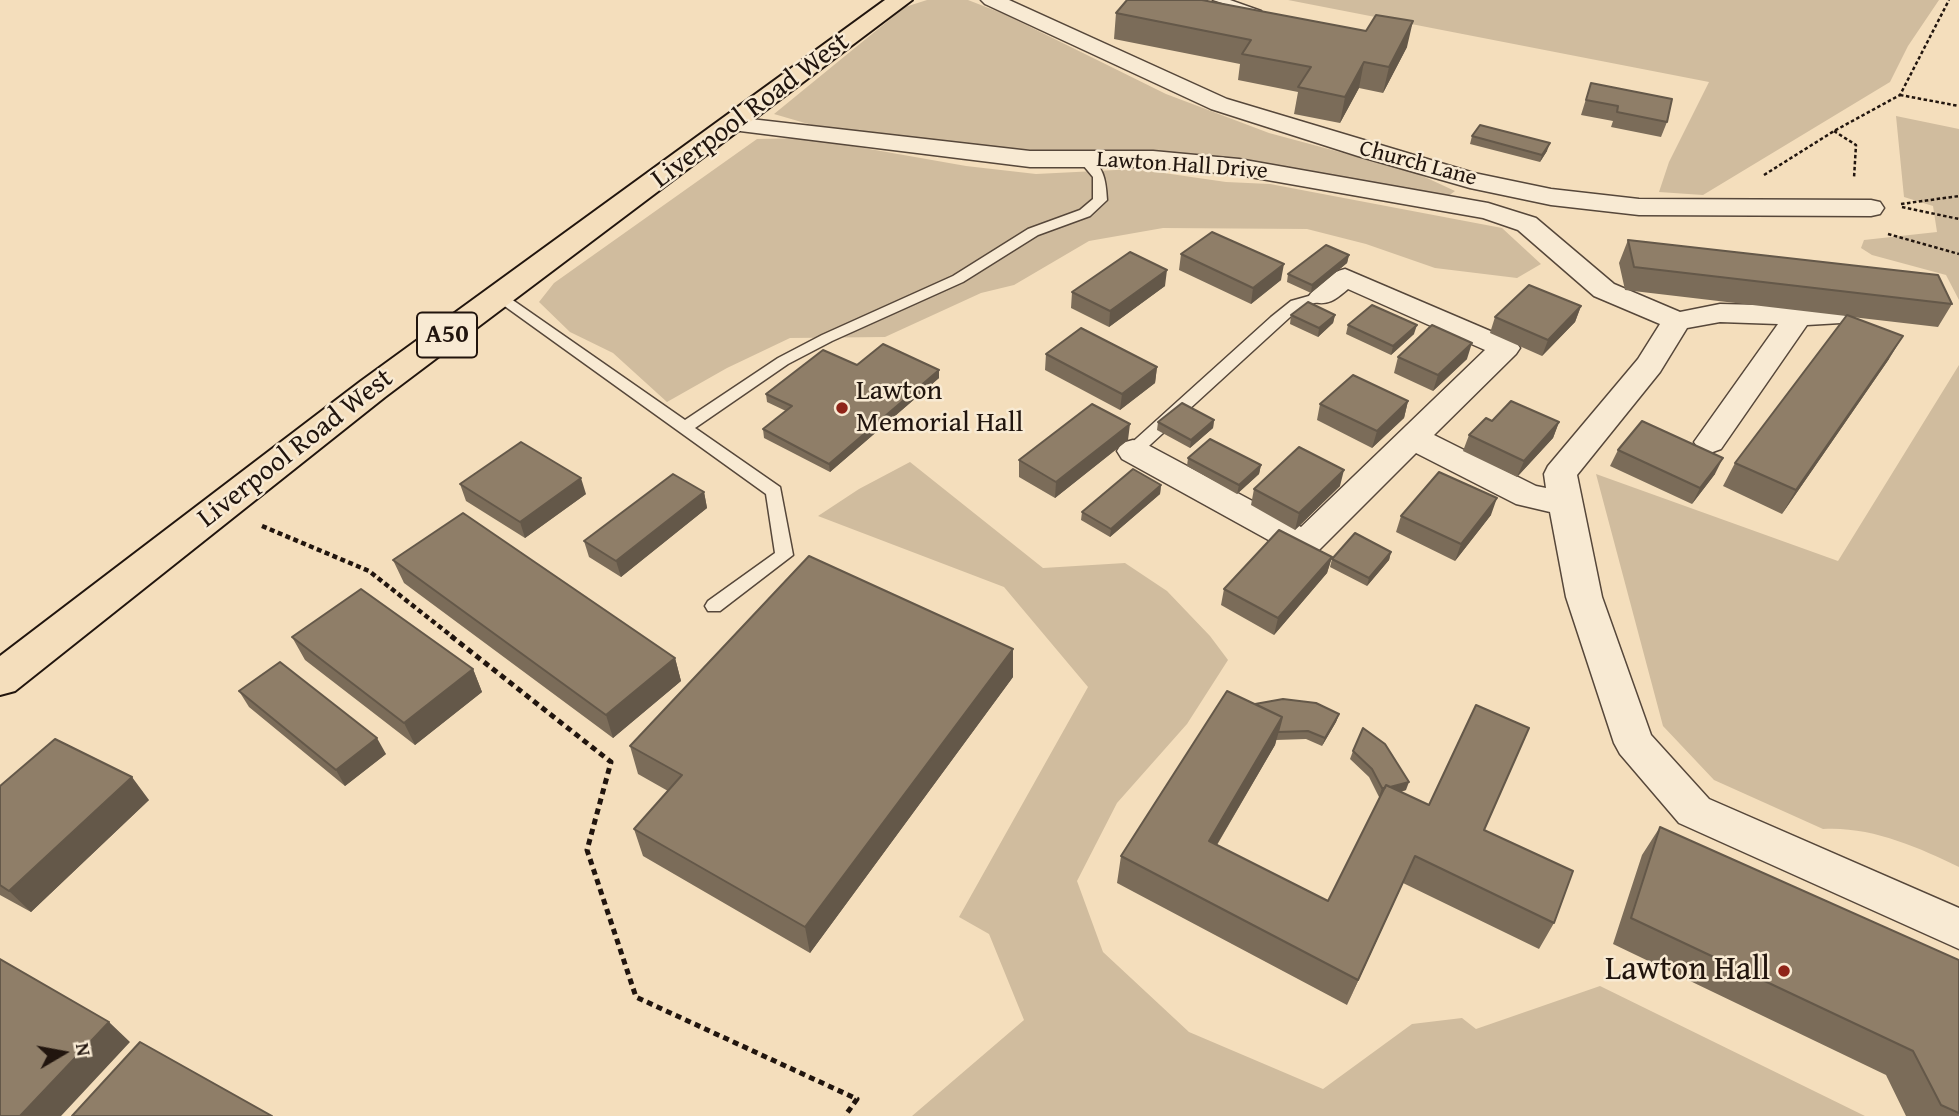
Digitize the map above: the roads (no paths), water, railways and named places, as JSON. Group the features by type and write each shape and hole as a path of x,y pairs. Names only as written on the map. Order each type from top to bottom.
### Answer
{"main road":[{"name":"Liverpool Road West","path":"0,679 373,389 900,0"}],"street":[{"name":"Church Lane","path":"992,0 1219,104 1470,180 1551,197 1639,207 1871,208"},
{"name":"Lawton Hall Drive","path":"733,124 1030,159 1153,159 1239,167 1488,211 1527,224 1604,290 1677,321"},
{"path":"1470,180 1488,211"},
{"path":"1133,451 1304,544 1505,348 1345,277 1323,296"},
{"path":"1831,317 1720,313 1677,321 1648,365 1560,474 1584,597 1634,743 1694,811 1959,929"},
{"path":"1710,442 1800,315"},
{"path":"1413,438 1528,496 1566,503"}],"lane":[{"path":"1218,0 1256,11"},
{"path":"684,428 783,361 827,338 958,279 1033,232 1085,213 1100,200 1099,176 1084,159"},
{"path":"1133,451 1276,320 1296,304 1323,296"},
{"path":"499,297 774,491 783,555 714,606"}],"place":[{"name":"Lawton Memorial Hall","path":"842,408"},
{"name":"Lawton Hall","path":"1784,971"}]}
